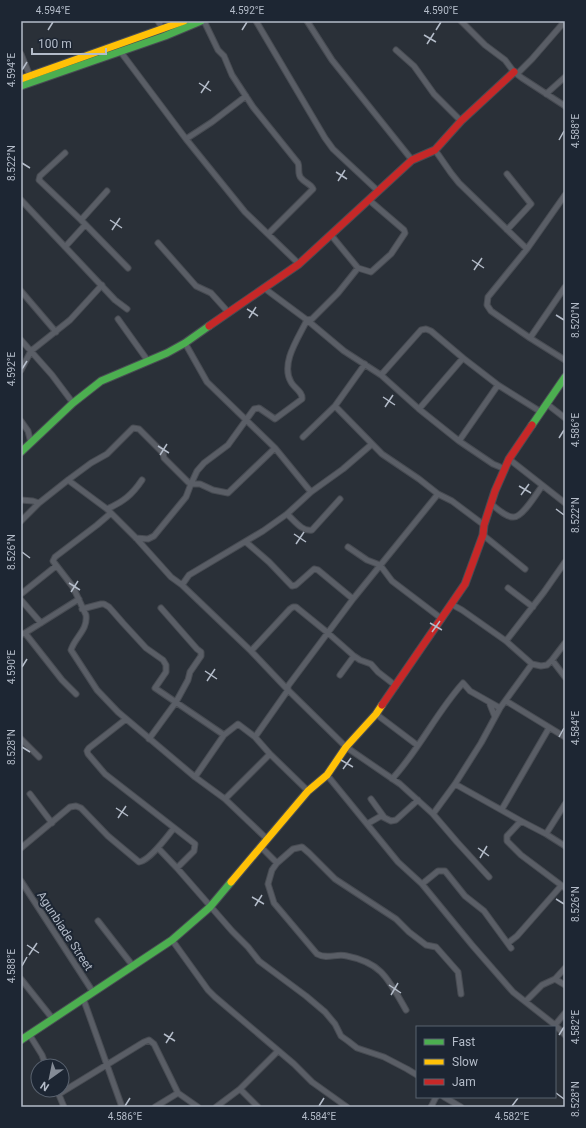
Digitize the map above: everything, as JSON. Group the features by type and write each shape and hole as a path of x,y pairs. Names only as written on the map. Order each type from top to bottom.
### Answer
{"main road":[{"path":"21,79 163,30 184,21"},
{"path":"21,86 165,36 201,21"},
{"path":"21,452 73,403 101,381 167,353 186,343 299,264 412,160 434,150 461,121 516,73"},
{"path":"21,1040 52,1018 172,940 210,906 308,791 327,774 346,747 376,714 465,584 483,535 484,525 494,491 509,459 565,377"}],"street":[{"path":"158,21 163,30"},
{"path":"204,21 218,50 224,56 232,75 246,96 298,163 300,167 300,178 312,186 313,189 268,234"},
{"path":"256,21 325,138 333,149 378,191"},
{"path":"307,21 332,60 412,160"},
{"path":"461,21 485,45 505,60 516,73 565,106"},
{"path":"516,73 532,59 565,21"},
{"path":"396,50 414,66 434,94 461,121"},
{"path":"120,51 186,139 245,212 299,264"},
{"path":"21,54 30,76"},
{"path":"546,94 565,77"},
{"path":"186,139 212,122 246,96"},
{"path":"434,150 459,183 527,248"},
{"path":"65,153 40,176 39,180 128,268"},
{"path":"507,174 528,198 531,204 507,230"},
{"path":"81,220 107,192"},
{"path":"565,195 527,248 488,297 487,305 491,311 565,360"},
{"path":"21,200 116,300 127,309"},
{"path":"331,235 358,268 371,272 391,254 405,233 404,230 369,200"},
{"path":"65,247 85,225"},
{"path":"158,243 196,286 211,293 229,313"},
{"path":"136,538 148,539 154,536 186,497 197,471 204,462 228,445 256,407 275,419 302,399 302,395 291,382 288,375 287,367 292,351 307,320 312,319 338,293 358,268"},
{"path":"21,370 31,352 70,320 102,285"},
{"path":"530,338 565,287"},
{"path":"264,288 307,320 344,351 381,375 419,409 459,441 493,464 505,469"},
{"path":"21,290 56,332"},
{"path":"118,319 148,361"},
{"path":"381,375 421,330 426,329 431,331 463,358 498,384 541,412"},
{"path":"21,340 52,375 73,403"},
{"path":"186,343 207,382 275,448 311,492"},
{"path":"419,409 463,358"},
{"path":"303,437 335,406 365,364"},
{"path":"459,441 498,384"},
{"path":"546,404 565,418"},
{"path":"335,406 382,454 438,494 452,501 484,525"},
{"path":"21,421 28,431 31,443"},
{"path":"21,521 68,480 107,454 133,428 139,429 163,453 164,458 191,484 200,484 213,490 228,493 275,448"},
{"path":"182,585 188,576 246,542 287,514 311,492 343,469 372,444"},
{"path":"509,459 565,503"},
{"path":"68,480 109,511 167,572 251,651 346,747 392,779 433,814 489,877"},
{"path":"142,480 127,498 109,511 97,525 56,557 54,561 56,566 74,586 87,620 85,629 79,635 70,650 97,690 126,719 195,777 225,799 267,839"},
{"path":"491,504 513,518 520,516 542,486"},
{"path":"255,736 288,690 288,686 353,599 438,494"},
{"path":"287,514 304,529 308,531 312,530 340,499"},
{"path":"21,500 33,501 39,504"},
{"path":"483,535 525,569"},
{"path":"246,542 269,562 292,586 296,585 314,569 318,570 353,599"},
{"path":"348,547 367,560 380,565 392,581 442,619"},
{"path":"506,641 533,607 565,562"},
{"path":"21,594 56,566"},
{"path":"508,588 533,607"},
{"path":"76,694 62,680 23,633 79,599"},
{"path":"21,600 41,623"},
{"path":"82,609 101,604 109,607 146,648 163,660 166,665 166,672 155,688 224,735"},
{"path":"451,604 506,641 532,664 541,666 546,665 552,660 565,643"},
{"path":"251,651 293,607 296,607 354,656 371,664 378,672 396,686"},
{"path":"149,739 176,702 188,680 190,672 201,656 201,652 161,608"},
{"path":"340,675 354,656"},
{"path":"552,660 565,677"},
{"path":"433,814 455,784 481,743 500,708 532,664"},
{"path":"392,779 406,764 440,710 463,684 470,691 500,708"},
{"path":"506,701 565,737"},
{"path":"488,702 495,717"},
{"path":"376,714 417,745"},
{"path":"126,719 89,748 87,751 88,754 105,774 195,844 196,846 194,850 177,868"},
{"path":"195,777 224,735 238,724 255,736 270,754 308,791"},
{"path":"502,810 549,728"},
{"path":"21,739 39,757"},
{"path":"225,799 270,754"},
{"path":"327,774 398,862 422,884 513,992 526,1001 565,1035"},
{"path":"455,784 565,846"},
{"path":"30,794 52,823"},
{"path":"371,799 384,817 391,821 396,820 418,800"},
{"path":"546,834 565,804"},
{"path":"21,848 70,807 76,806 81,808 108,836 136,860 143,862 158,848 174,828"},
{"path":"367,824 381,816 384,817"},
{"path":"508,943 517,936 563,887 521,855 507,841 506,836 521,821"},
{"path":"261,847 277,863"},
{"path":"406,1010 385,976 374,965 346,955 322,957 317,954 274,903 268,884 272,870 277,863 292,849 302,847 335,879 396,919 409,932 426,945 436,947 458,972 462,994"},
{"path":"158,848 259,961 325,1012 335,1024 342,1036 357,1048 384,1057 416,1075"},
{"path":"422,884 438,871 445,871 465,896 484,911 512,948"},
{"name":"Agunbiade Street","path":"21,881 23,891 93,992"},
{"path":"98,921 133,966"},
{"path":"172,940 208,990 215,997 312,1082 347,1107"},
{"path":"526,1001 542,985 554,979 565,968"},
{"path":"21,979 52,1018"},
{"path":"554,979 565,985"},
{"path":"83,998 106,1066 122,1107"},
{"path":"555,1025 565,1013"},
{"path":"28,1034 43,1058"},
{"path":"70,1086 149,1040 154,1044 178,1093 198,1107"},
{"path":"216,1107 240,1089 278,1051"},
{"path":"240,1089 258,1107"},
{"path":"155,1107 178,1093"},
{"path":"431,1107 436,1098"},
{"path":"446,1098 461,1107"}],"traffic: fast":[{"path":"21,86 165,36 201,21"},
{"path":"21,452 73,403 101,381 167,353 185,343 209,326"},
{"path":"532,425 565,377"},
{"path":"21,1040 172,940 210,907 231,882"}],"traffic: slow":[{"path":"21,79 184,21"},
{"path":"231,882 308,791 327,775 346,747 376,714 382,705"}],"traffic: jam":[{"path":"209,326 299,264 412,160 435,150 461,121 514,72"},
{"path":"382,705 465,584 483,535 484,525 495,491 509,459 532,425"}]}
